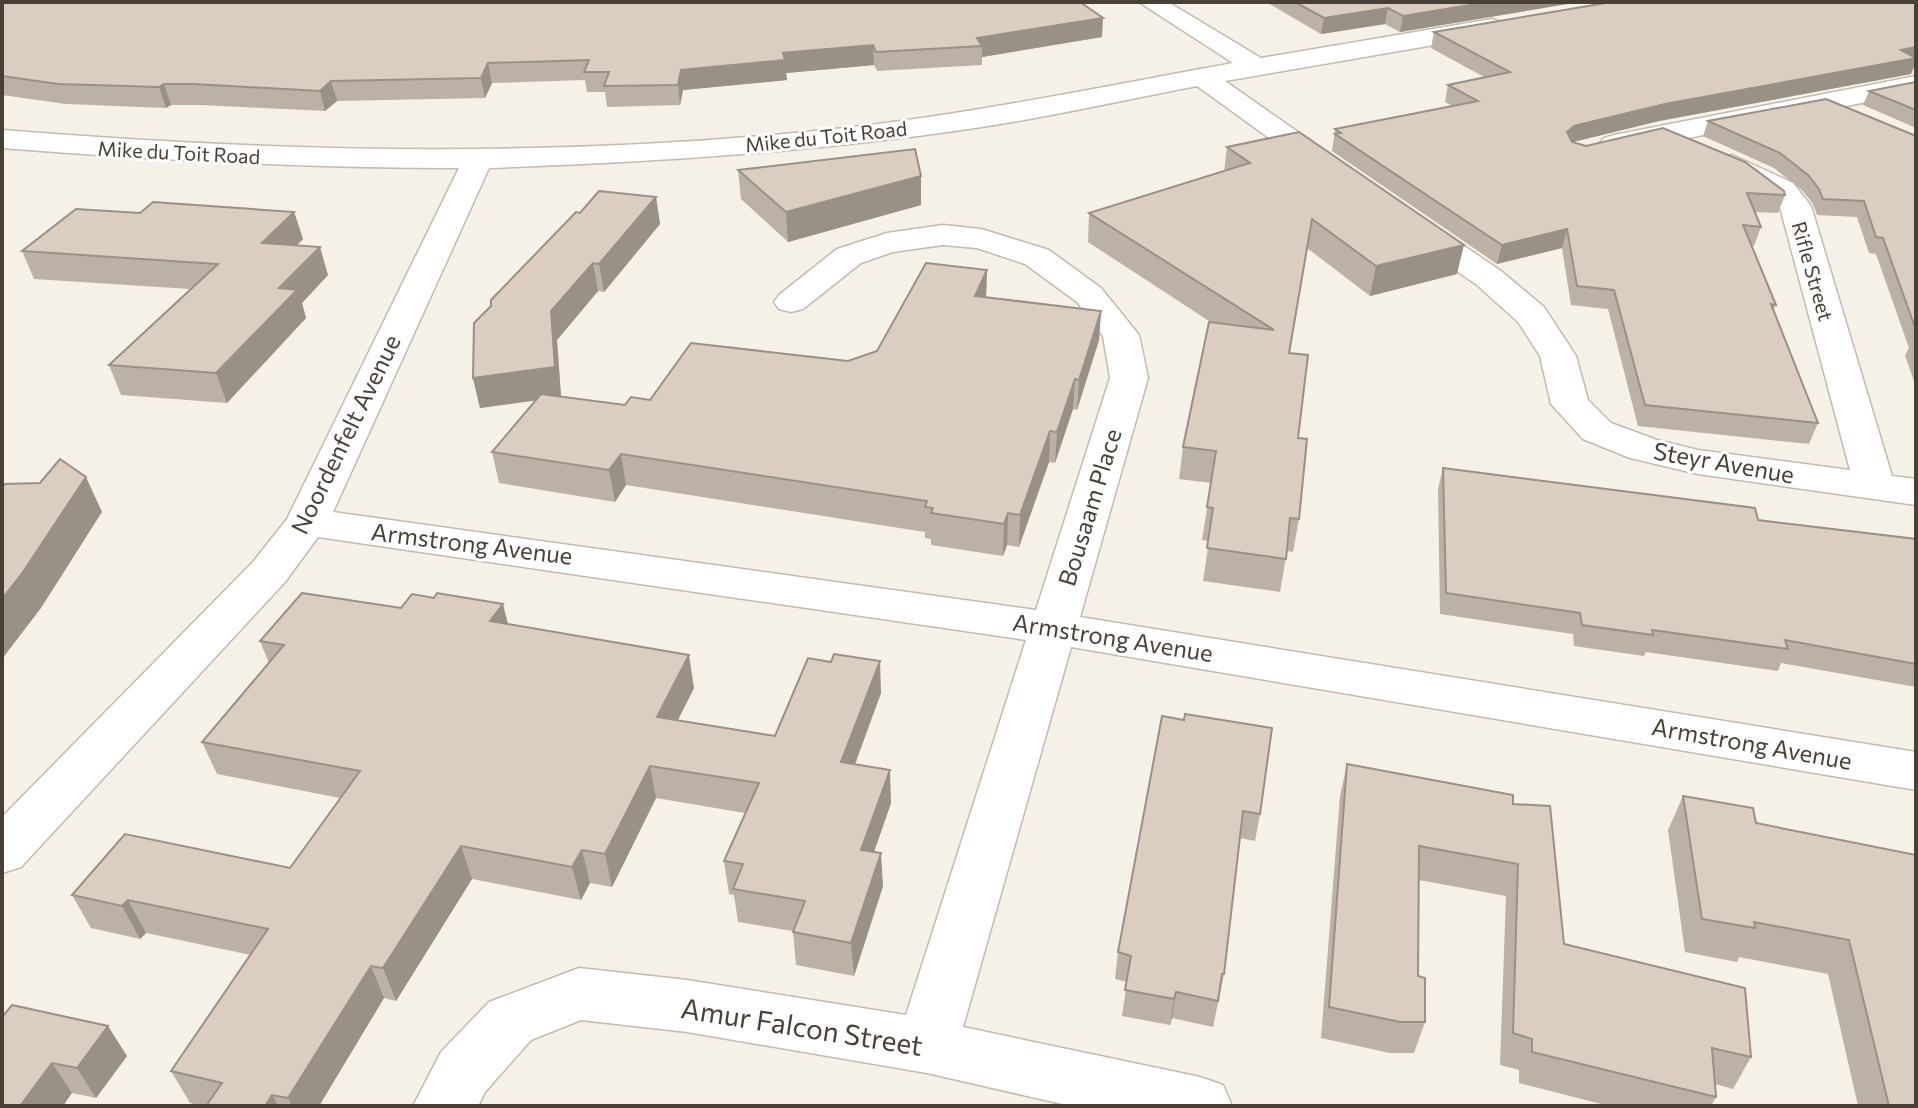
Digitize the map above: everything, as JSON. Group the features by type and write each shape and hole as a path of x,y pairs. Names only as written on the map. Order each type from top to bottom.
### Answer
{"street":[{"path":"1151,2 1257,67"},
{"name":"Mike du Toit Road","path":"2,139 123,151 323,159 478,160 646,153 974,120 1257,67 1517,23"},
{"name":"Steyr Avenue","path":"1202,77 1489,278 1531,315 1558,356 1570,404 1597,431 1644,449 1698,462 1916,492"},
{"path":"1594,149 1660,133 1916,84"},
{"path":"1825,102 1864,119"},
{"name":"Rifle Street","path":"1660,133 1758,175 1782,190 1795,206 1874,484"},
{"name":"Noordenfelt Avenue","path":"2,852 269,572 307,522 478,160"},
{"name":"Bousaam Place","path":"791,302 849,256 887,243 943,235 981,239 1037,257 1089,295 1121,335 1129,378 927,1046"},
{"name":"Armstrong Avenue","path":"307,522 642,565 1053,626 1916,771"},
{"name":"Amur Falcon Street","path":"445,1106 463,1072 510,1021 579,994 687,1006 927,1046 1200,1106"}],"building":[{"path":"2,2 1080,2 1103,18 977,38 982,46 876,52 873,45 783,53 785,60 681,70 678,85 604,86 609,72 584,72 589,60 488,63 481,78 331,81 320,91 193,84 164,84 159,87 58,84 2,76"},
{"path":"1295,2 1488,2 1403,16 1388,8 1324,18"},
{"path":"1612,2 1916,2 1916,47 1901,50 1916,58 1665,104 1574,126 1567,132 1572,142 1586,146 1663,128 1745,162 1784,191 1785,195 1747,193 1761,227 1743,225 1776,305 1771,304 1818,423 1645,405 1614,290 1577,286 1567,229 1502,245 1335,134 1341,133 1335,129 1478,101 1448,85 1510,72 1434,32"},
{"path":"1916,82 1916,110 1869,91"},
{"path":"1826,99 1916,136 1916,330 1883,238 1876,237 1864,201 1823,199 1808,175 1780,153 1708,121"},
{"path":"1299,132 1464,245 1376,266 1312,219 1289,353 1308,355 1298,438 1307,439 1299,519 1290,518 1286,559 1207,548 1213,508 1207,507 1216,451 1183,447 1209,322 1274,330 1089,213 1250,163 1227,147"},
{"path":"915,149 921,176 786,212 738,170"},
{"path":"599,191 656,197 599,264 593,263 551,311 555,367 473,378 474,323 491,306 491,300"},
{"path":"153,202 294,212 262,243 320,247 279,288 297,290 216,373 109,365 218,264 22,251 76,209 140,213"},
{"path":"926,263 987,270 975,296 1101,311 1079,380 1075,379 1057,432 1050,431 1020,515 1008,513 1004,524 931,513 933,508 925,507 927,501 621,454 609,470 492,452 541,394 625,405 631,397 650,400 691,343 848,361 877,351"},
{"path":"60,459 86,477 2,599 2,487 5,484 40,483"},
{"path":"1443,468 1755,508 1758,520 1916,539 1916,664 1785,640 1788,649 1652,630 1653,635 1582,625 1580,613 1446,593"},
{"path":"302,593 401,608 412,594 434,598 437,593 503,604 490,621 689,655 657,717 775,736 808,658 831,662 834,654 880,661 841,762 890,770 861,850 881,853 851,943 793,932 805,901 733,889 743,864 724,861 759,783 650,766 605,854 582,850 572,867 461,846 383,968 371,966 288,1098 272,1095 265,1106 206,1106 222,1083 171,1071 268,929 128,900 122,906 72,895 125,834 290,868 360,771 202,742 284,645 260,641"},
{"path":"1185,714 1272,728 1260,814 1243,811 1224,974 1218,1001 1176,992 1174,999 1125,990 1131,956 1118,952 1162,716 1184,720"},
{"path":"1347,764 1513,795 1513,804 1550,806 1564,944 1745,988 1751,1057 1712,1048 1716,1097 1532,1052 1532,1039 1513,1033 1518,864 1419,846 1418,976 1425,978 1425,1022 1400,1022 1329,1007"},
{"path":"1683,796 1753,808 1756,823 1916,855 1916,1106 1889,1106 1849,940 1754,922 1755,928 1702,919"},
{"path":"12,1005 108,1026 77,1068 52,1063 20,1106 2,1106 2,1017"}]}
